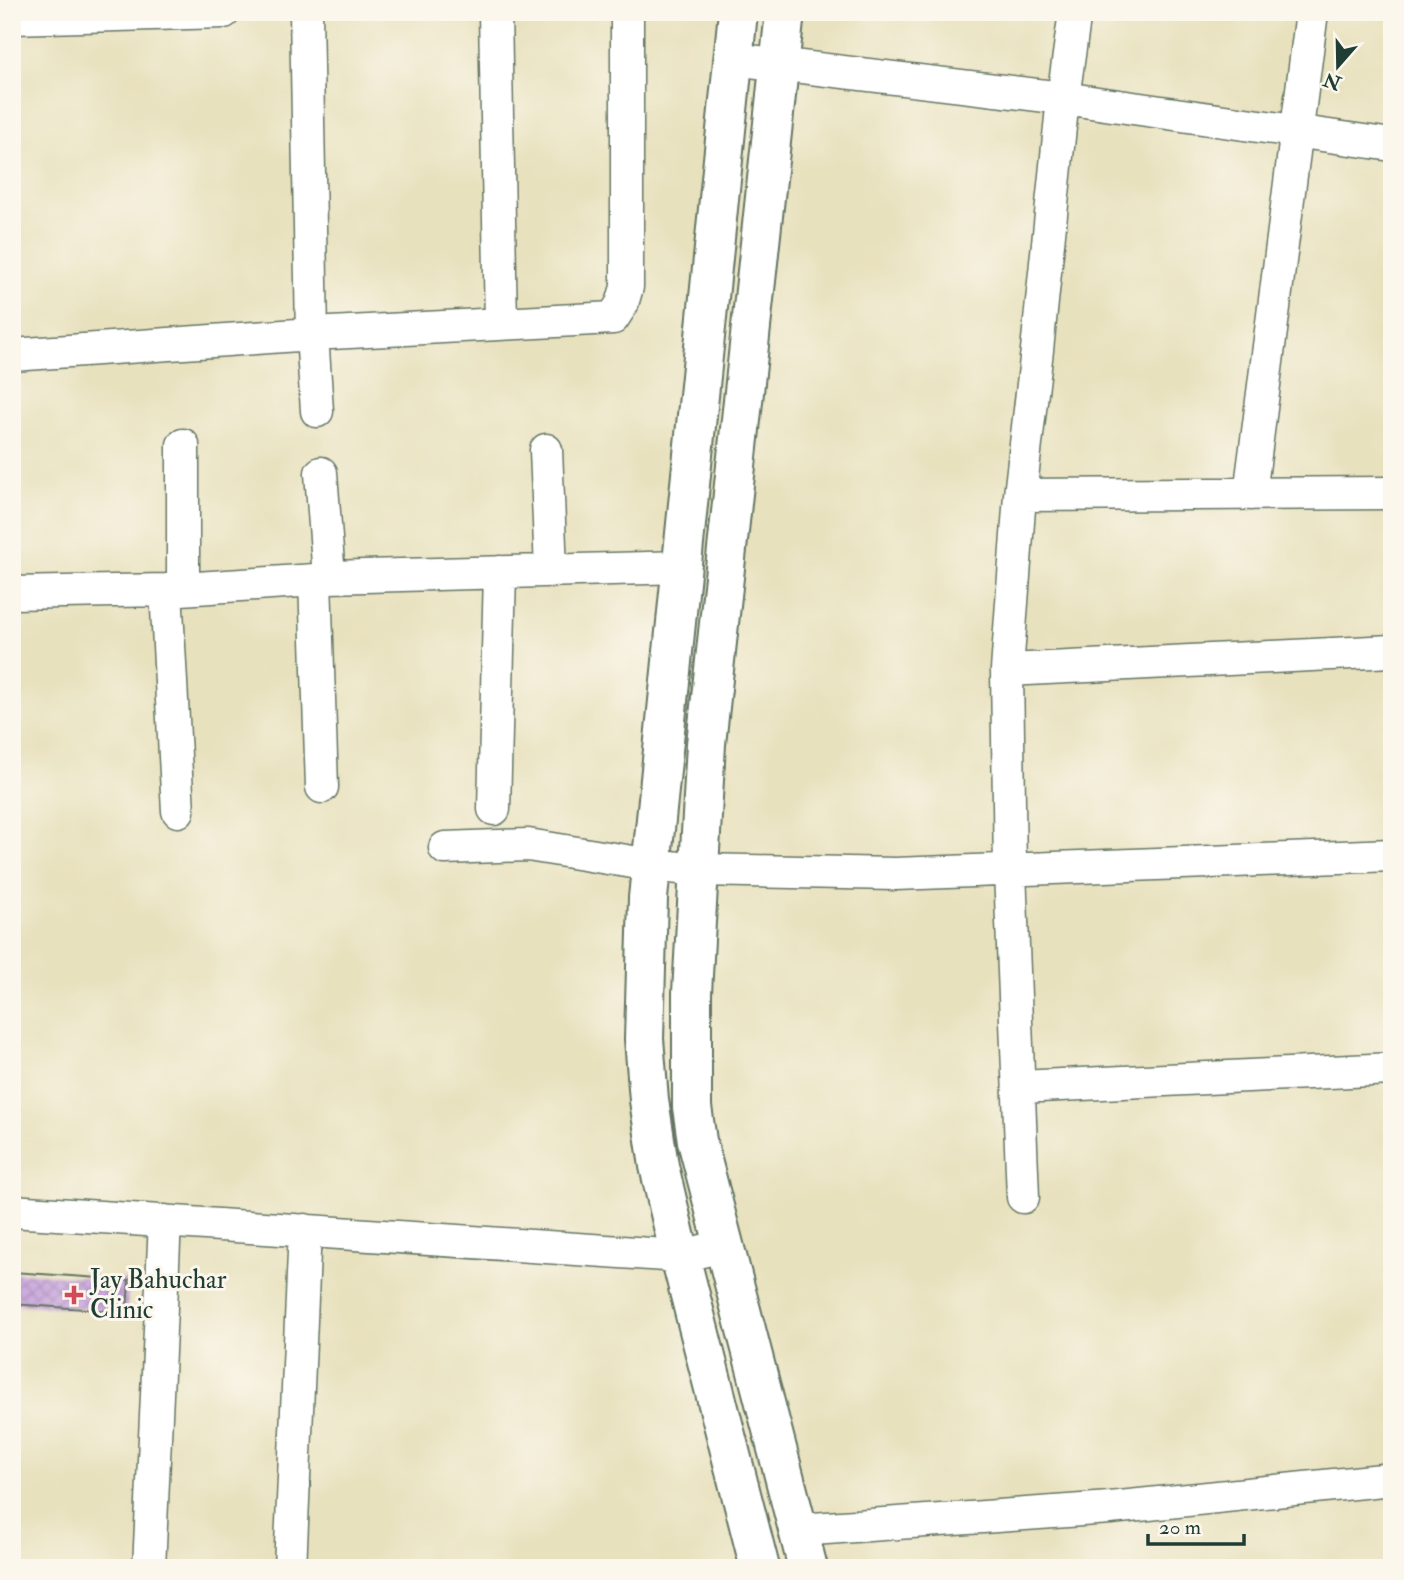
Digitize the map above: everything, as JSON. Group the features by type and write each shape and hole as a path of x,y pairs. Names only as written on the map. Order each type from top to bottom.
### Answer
{"street":[{"path":"18,16 224,12"},
{"path":"306,12 312,334 317,411"},
{"path":"495,12 501,324"},
{"path":"12,355 312,334 613,318 622,304 626,288 627,12"},
{"path":"738,12 648,898 645,1039 649,1100 659,1166 760,1568"},
{"path":"786,12 707,730 692,993 692,1107 697,1141 808,1568"},
{"path":"1023,1197 1010,871 1007,670 1020,495 1075,12"},
{"path":"1250,494 1312,12"},
{"path":"733,59 1063,99 1392,145"},
{"path":"178,811 175,589 183,445"},
{"path":"546,450 551,570"},
{"path":"321,473 322,787"},
{"path":"1020,495 1392,493"},
{"path":"12,593 175,589 322,579 682,566"},
{"path":"494,809 500,572"},
{"path":"1007,670 1392,651"},
{"path":"445,848 528,845 699,870 895,874 1392,855"},
{"path":"1018,1087 1392,1069"},
{"path":"12,1211 680,1256 724,1246"},
{"path":"149,1568 165,1221"},
{"path":"290,1568 305,1230"},
{"path":"798,1530 1110,1508 1392,1479"}],"building":[{"path":"12,1272 129,1280 127,1312 12,1304"}],"place":[{"name":"Jay Bahuchar Clinic","path":"74,1295"}]}
